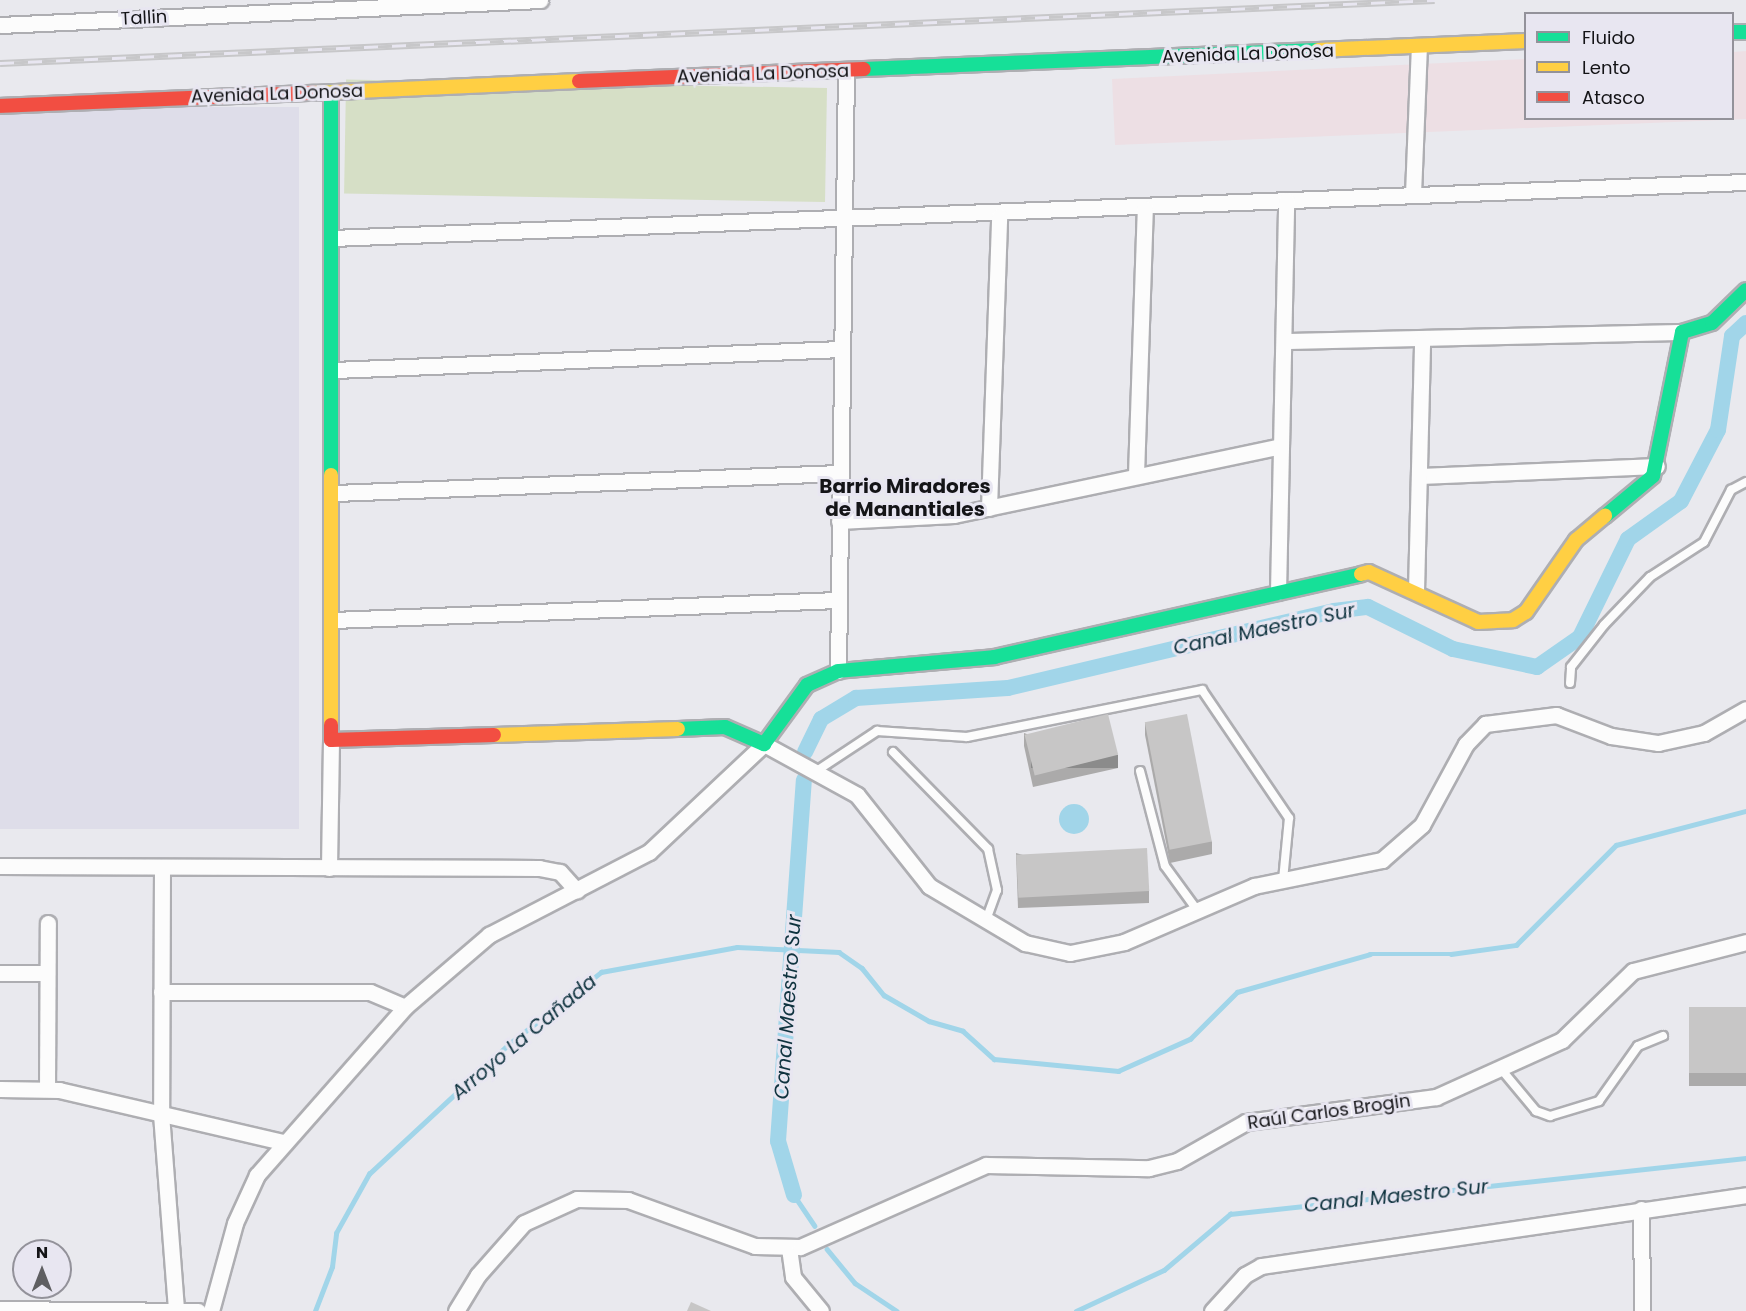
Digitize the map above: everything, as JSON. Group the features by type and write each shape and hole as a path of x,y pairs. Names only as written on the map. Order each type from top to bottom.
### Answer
{"street":[{"name":"Tallin","path":"0,25 250,6 540,0"},
{"name":"Avenida La Donosa","path":"0,106 1524,41"},
{"path":"1413,194 1419,46"},
{"path":"838,671 842,221 846,71"},
{"path":"329,868 335,493 331,92"},
{"path":"332,238 999,216 1413,194 1746,182"},
{"path":"1278,592 1285,341 1286,200"},
{"path":"1136,475 1145,208"},
{"path":"989,508 999,216"},
{"path":"1285,341 1422,340 1682,332 1712,323 1746,290"},
{"path":"211,1311 245,1196 282,1142 405,1006 489,935 649,852 764,744 807,685 838,671 994,657 1369,572 1416,591 1478,622 1513,620 1526,612 1576,540 1645,487 1657,466 1682,332"},
{"path":"1416,591 1422,340"},
{"path":"334,370 841,350"},
{"path":"839,521 934,518 1281,446"},
{"path":"1420,476 1657,466"},
{"path":"335,493 840,473"},
{"path":"333,620 838,600"},
{"path":"331,740 724,727 818,770 872,810 929,886 1025,943 1086,952 1124,942 1197,910 1283,880 1382,860 1422,825 1466,744 1485,724 1556,715 1611,735 1669,743 1704,733 1746,709"},
{"path":"0,866 548,869 560,872 577,891"},
{"path":"162,867 161,1114 176,1309"},
{"path":"47,1089 48,923"},
{"name":"Raúl Carlos Brogin","path":"789,1248 986,1165 1057,1169 1163,1165 1246,1122 1436,1097 1501,1069 1568,1036 1633,970 1746,942"},
{"path":"0,973 47,973"},
{"path":"161,992 370,992 405,1006"},
{"path":"0,1089 47,1089 282,1142"},
{"path":"1212,1311 1245,1275 1261,1266 1746,1195"},
{"path":"456,1311 478,1275 524,1223 576,1199 628,1200 755,1246 789,1248 793,1277 821,1311"},
{"path":"1641,1209 1642,1311"},
{"path":"0,1309 198,1311"}],"lane":[{"path":"1570,683 1571,667 1604,625 1650,577 1704,542 1731,490 1746,482"},
{"path":"818,770 878,731 967,736 1202,690 1289,818 1283,880"},
{"path":"893,752 988,849 998,890 986,920"},
{"path":"1140,771 1165,866 1197,910"},
{"path":"1501,1069 1536,1111 1550,1116 1599,1101 1638,1046 1663,1036"}],"shaded area":[{"path":"1746,51 1746,119 1734,119 1734,52"},
{"path":"1524,59 1524,120 1722,120 1115,145 1112,79"},
{"path":"0,107 299,107 299,829 0,829"}],"green space":[{"path":"346,80 827,88 825,202 344,194"}],"water":[{"path":"1074,804 1080,805 1088,813 1088,825 1080,833 1074,834 1068,833 1060,825 1059,819 1060,813 1068,805"}],"building":[{"path":"1108,714 1118,755 1035,776 1025,735"},
{"path":"1187,714 1212,842 1170,850 1145,722"},
{"path":"1147,848 1149,891 1018,898 1016,855"},
{"path":"1689,1007 1746,1007 1746,1073 1689,1073"},
{"path":"691,1302 711,1311 687,1311"}],"waterway":[{"name":"Canal Maestro Sur","path":"805,752 821,719 856,698 1008,688 1334,611 1368,607 1453,649 1537,667 1580,637 1628,539 1681,501 1718,430 1732,336 1746,323"},
{"name":"Canal Maestro Sur","path":"794,1195 778,1141 804,780"},
{"name":"Arroyo La Cañada","path":"315,1311 332,1267 336,1233 369,1174 509,1044 601,972 737,947 839,952 862,968 884,995 929,1021 963,1031 994,1059 1118,1071 1190,1039 1237,992 1370,954 1451,954 1516,945 1616,845 1746,811"},
{"name":"Canal Maestro Sur","path":"1076,1311 1164,1270 1230,1214 1746,1158"},
{"name":"Canal Maestro Sur","path":"794,1195 815,1226"},
{"name":"Canal Maestro Sur","path":"827,1249 855,1283 897,1311"}],"railway":[{"path":"0,63 1435,0"}],"traffic: fast":[{"path":"1734,32 1746,32"},
{"path":"864,69 1318,50"},
{"path":"331,92 331,475"},
{"path":"1605,516 1653,476 1682,332 1712,323 1746,290"},
{"path":"678,729 725,727 764,744 807,685 838,671 994,657 1361,574"}],"traffic: slow":[{"path":"1318,50 1524,41"},
{"path":"313,93 579,81"},
{"path":"331,475 331,725"},
{"path":"1361,574 1369,572 1478,622 1513,620 1526,612 1576,540 1605,516"},
{"path":"494,735 678,729"}],"traffic: jam":[{"path":"579,81 864,69"},
{"path":"0,106 313,93"},
{"path":"331,725 331,740 494,735"}],"district":[{"name":"Barrio Miradores de Manantiales","path":"905,498"}]}
